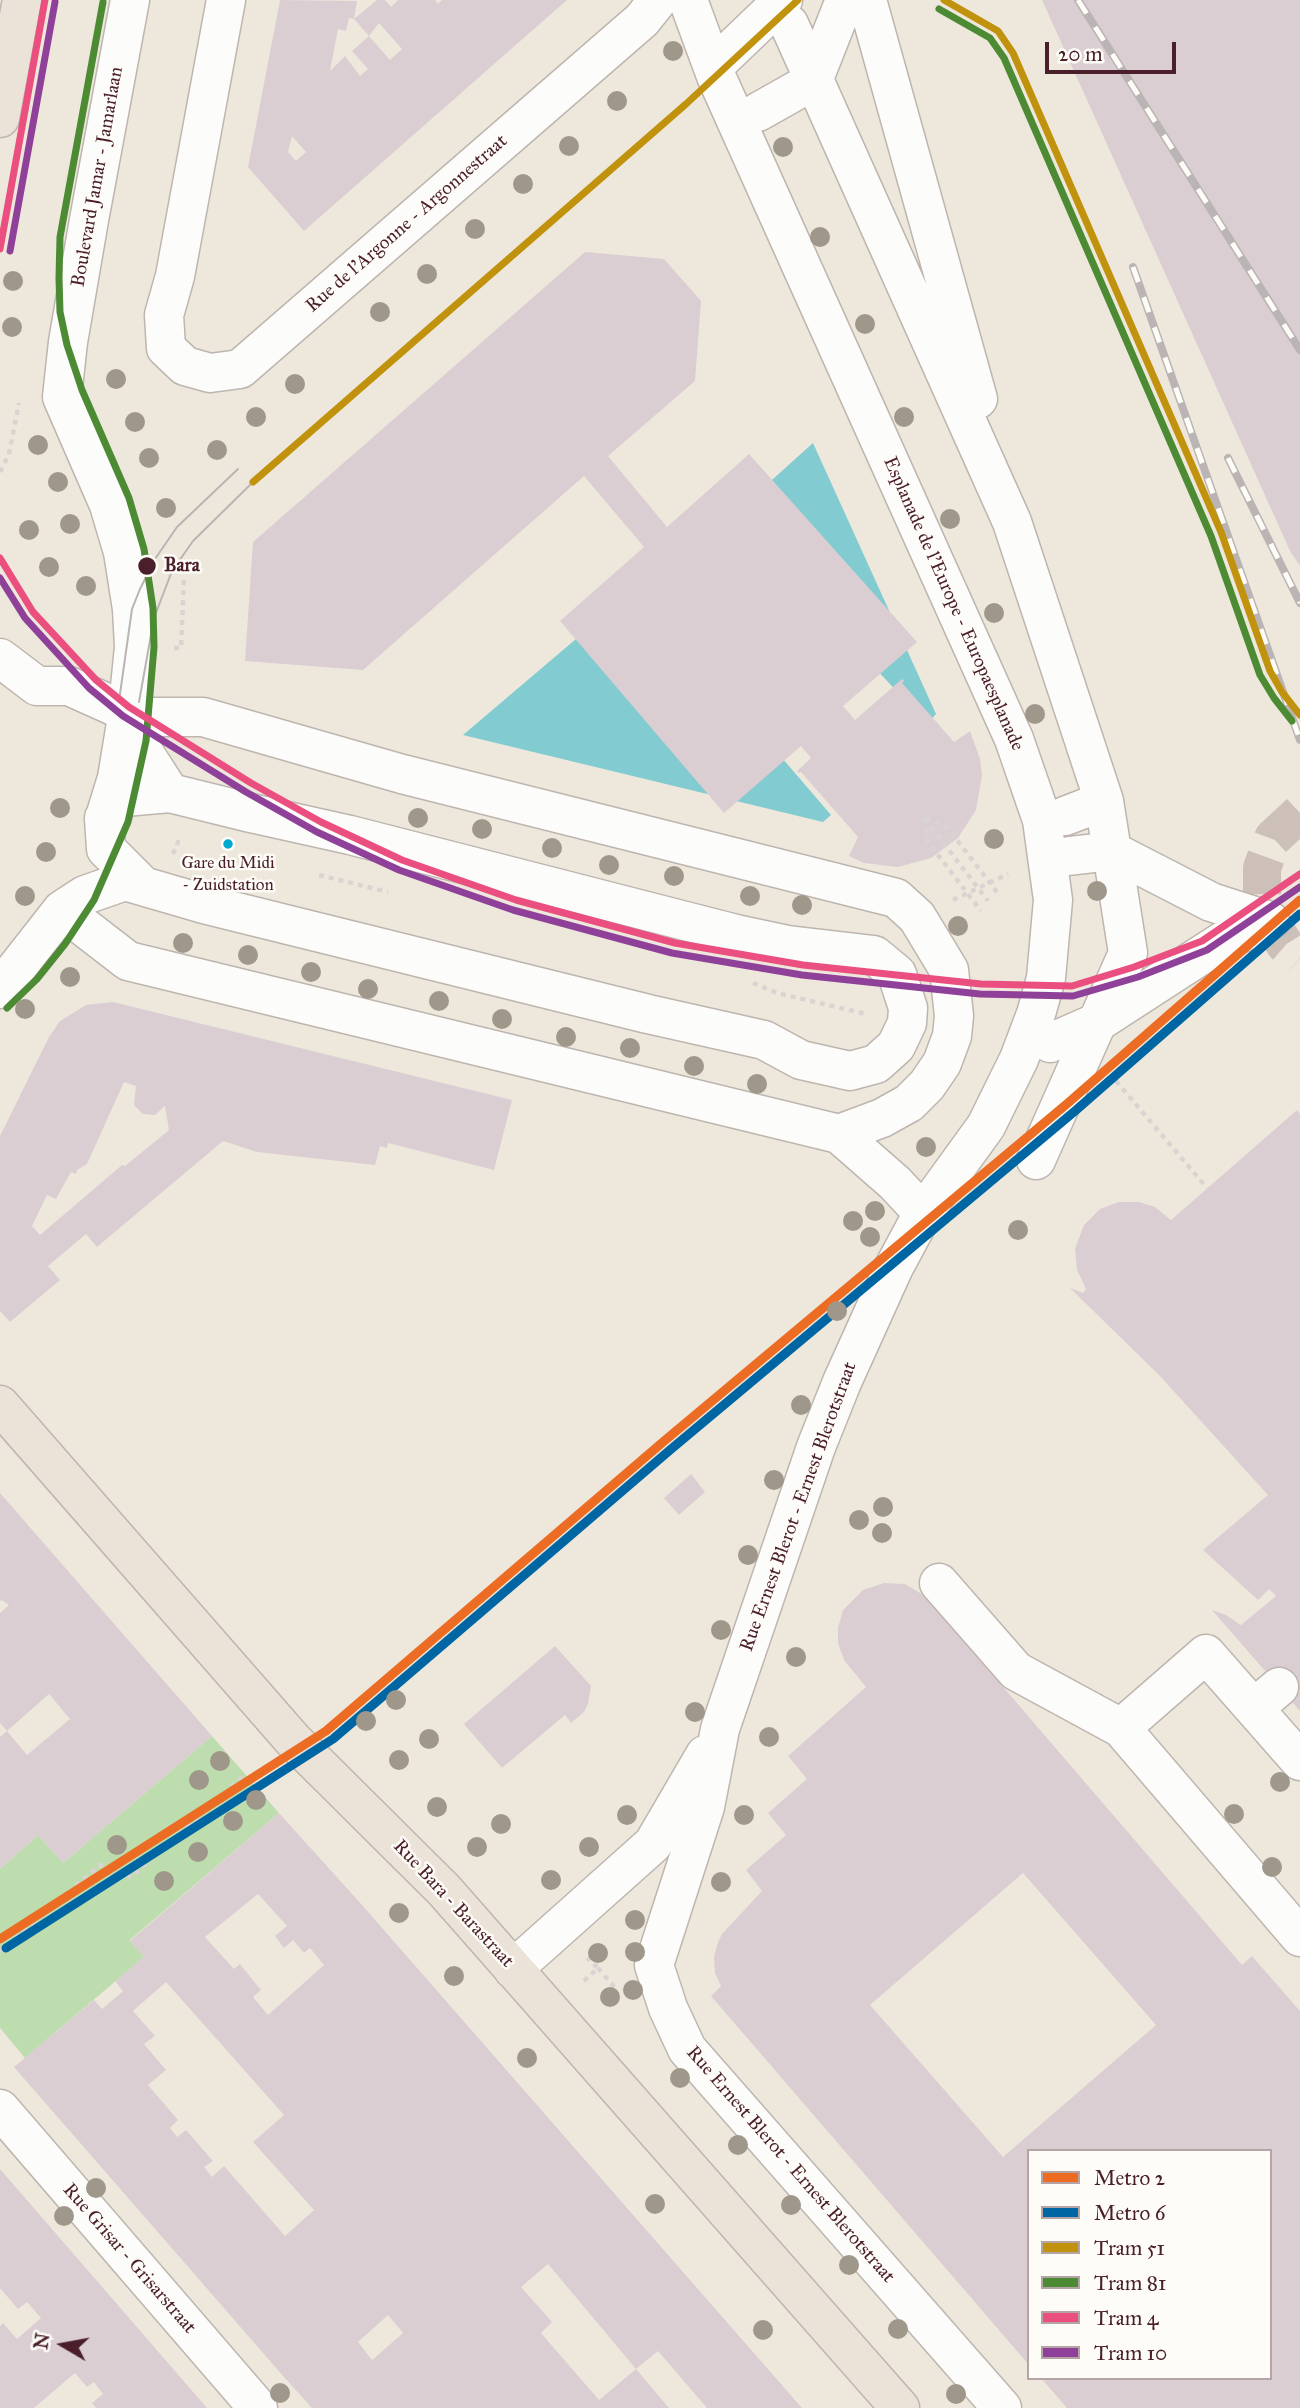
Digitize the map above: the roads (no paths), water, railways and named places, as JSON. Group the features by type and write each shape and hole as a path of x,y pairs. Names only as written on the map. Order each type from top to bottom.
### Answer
{"main road":[{"path":"0,118 22,0"},
{"name":"Rue Bara - Barastraat","path":"0,1405 293,1740 444,1891 900,2408"}],"street":[{"name":"Boulevard Jamar - Jamarlaan","path":"127,717 134,646 126,567 109,505 62,397 64,370 87,234 130,0"},
{"name":"Rue de l'Argonne - Argonnestraat","path":"226,0 175,276 164,315 166,348 185,366 210,373 240,369 632,29 659,0"},
{"name":"Esplanade de l'Europe - Europaesplanade","path":"688,0 713,67 1014,739 1042,820 1059,858 1046,978 1019,1059 986,1126 923,1213"},
{"path":"758,112 813,81 845,0"},
{"path":"867,0 1012,522 1104,801 1128,953 1098,1022 1070,1061 1036,1160"},
{"path":"713,67 786,12 813,81 1012,522"},
{"path":"0,658 37,686 69,686 118,708 127,717 136,740 170,793"},
{"path":"0,1002 62,910 91,856 117,778 127,717"},
{"path":"127,717 203,717 402,774 896,898 917,917 949,970 954,1016 952,1036 942,1063 927,1086 909,1102 882,1118 839,1134"},
{"path":"0,989 62,910 85,895 125,881 216,907 764,1040 802,1060 850,1072 876,1064 897,1046 906,1023 908,1008 897,974 874,955 788,945 736,934 350,835 170,793 124,797 104,818 106,849 143,886"},
{"path":"1065,816 1104,801"},
{"path":"1059,858 1112,851 1211,902 1270,921 1223,941 1098,1022"},
{"path":"62,910 128,961 839,1134 895,1183 923,1213"},
{"name":"Rue Ernest Blerot - Ernest Blerotstraat","path":"923,1213 894,1267 821,1434 720,1730 705,1807 654,1965 668,2008 687,2049 1002,2408"},
{"path":"939,1583 1016,1671 1121,1728 1300,1937"},
{"path":"1121,1728 1206,1654 1266,1698 1300,1761"},
{"name":"Rue Ernest Blerot - Ernest Blerotstraat","path":"513,1969 653,1844 720,1730"},
{"name":"Rue Grisar - Grisarstraat","path":"0,2109 258,2408"}],"water":[{"path":"813,443 936,714 927,724 733,515"},
{"path":"636,588 831,815 823,822 463,735"}],"tunnel":[{"path":"1300,813 1273,838 1262,868 1262,898 1270,921 1285,945 1300,958"}],"tram line":[{"name":"4","path":"0,249 45,0"},
{"name":"51","path":"253,482 686,104 798,0"},
{"name":"51","path":"944,0 998,31 1013,53 1221,532 1270,671 1300,715"},
{"name":"10","path":"10,251 55,2"},
{"name":"81","path":"7,1008 37,979 65,944 94,900 128,822 146,741 154,647 153,608 144,549 129,498 82,390 67,345 60,312 60,237 103,2"},
{"name":"81","path":"939,9 990,38 1004,58 1211,536 1260,675 1292,721"},
{"path":"119,701 132,609 155,559 177,527 238,469"},
{"path":"139,702 154,618 172,571 193,541 253,482"},
{"name":"4","path":"0,558 33,612 96,680 129,707 251,783 321,822 402,860 516,900 675,943 803,965 981,984 1072,986 1134,967 1202,941 1300,874"},
{"name":"10","path":"0,578 25,618 89,688 123,716 246,792 317,832 399,870 513,910 672,953 802,975 980,994 1073,996 1138,977 1207,950 1300,887"}],"railway":[{"path":"1078,0 1300,350"},
{"path":"1133,267 1300,740"},
{"path":"1228,458 1300,603"}],"metro line":[{"name":"2","path":"0,1939 326,1731 663,1442 1068,1103 1300,900"},
{"name":"6","path":"6,1948 333,1739 670,1450 1075,1111 1300,914"}],"place":[{"name":"Bara","path":"147,566"},
{"name":"Gare du Midi - Zuidstation","path":"228,844"}]}
